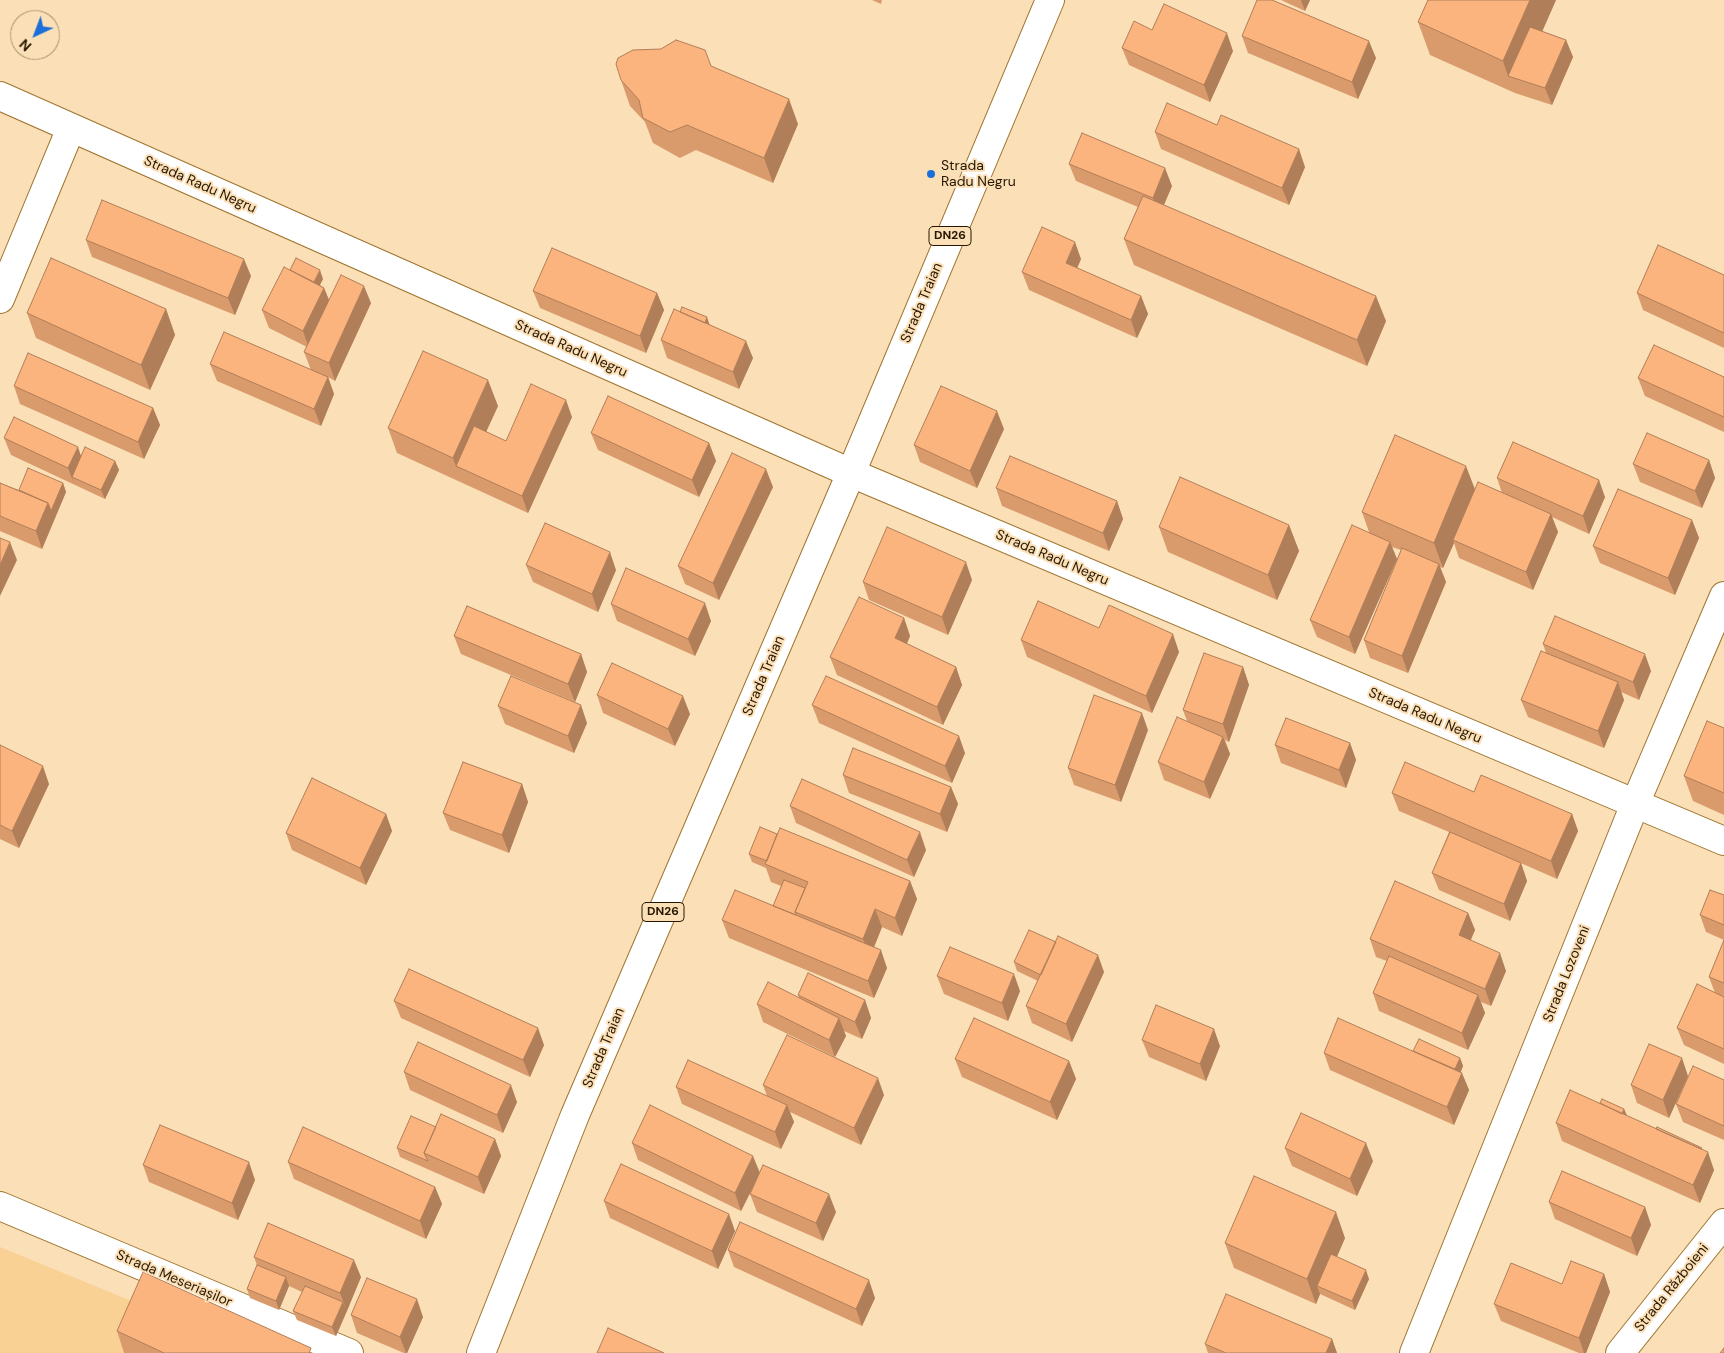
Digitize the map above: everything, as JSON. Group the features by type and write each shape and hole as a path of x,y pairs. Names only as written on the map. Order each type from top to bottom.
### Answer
{"street":[{"name":"Strada Traian","path":"481,1353 575,1115 852,473 1050,0"},
{"name":"Strada Radu Negru","path":"0,96 852,473 1724,841"},
{"path":"0,299 71,128"},
{"name":"Strada Lozoveni","path":"1414,1353 1635,804 1724,596"},
{"name":"Strada Meseriașilor","path":"0,1206 349,1353"},
{"name":"Strada Războieni","path":"1620,1353 1724,1223"}],"shaded area":[{"path":"0,1247 258,1353 0,1353"}],"building":[{"path":"1257,0 1272,0 1369,41 1352,82 1242,36"},
{"path":"1428,0 1530,0 1503,61 1418,22"},
{"path":"1164,4 1227,33 1204,85 1122,48 1134,21 1152,30"},
{"path":"1530,27 1566,40 1545,88 1508,76"},
{"path":"676,40 705,50 711,66 789,99 764,158 687,125 670,132 643,118 639,100 621,80 616,64 618,58 633,50 661,49"},
{"path":"1167,103 1217,125 1221,115 1299,149 1282,188 1155,132"},
{"path":"1082,133 1165,168 1153,198 1069,164"},
{"path":"1143,196 1376,296 1357,340 1124,239"},
{"path":"102,200 244,259 228,298 86,240"},
{"path":"1042,227 1075,242 1066,263 1141,296 1131,320 1022,272"},
{"path":"1658,245 1724,275 1724,333 1637,293"},
{"path":"552,248 657,293 640,336 533,291"},
{"path":"51,258 166,309 141,365 27,313"},
{"path":"296,258 320,270 314,282 290,270"},
{"path":"284,267 324,288 303,331 262,310"},
{"path":"341,275 364,286 329,363 304,352"},
{"path":"682,307 707,317 705,323 680,312"},
{"path":"674,309 746,341 733,372 661,340"},
{"path":"224,332 328,377 314,409 210,364"},
{"path":"1654,345 1724,377 1724,417 1638,378"},
{"path":"423,351 488,380 453,458 388,428"},
{"path":"28,353 153,408 138,442 14,386"},
{"path":"531,384 566,400 522,496 456,466 474,426 506,441"},
{"path":"941,386 997,411 970,471 914,445"},
{"path":"608,396 709,443 692,480 591,433"},
{"path":"14,417 78,447 68,468 4,438"},
{"path":"1647,433 1709,460 1695,491 1633,464"},
{"path":"1395,435 1466,466 1434,543 1362,512"},
{"path":"1513,442 1599,480 1583,516 1497,478"},
{"path":"85,447 115,461 101,490 72,477"},
{"path":"732,453 766,469 713,583 678,566"},
{"path":"1010,456 1117,501 1103,533 996,488"},
{"path":"28,468 63,483 51,511 48,503 19,490"},
{"path":"1180,477 1289,525 1268,575 1159,527"},
{"path":"1478,482 1551,514 1526,572 1453,540"},
{"path":"0,483 48,503 36,531 0,516"},
{"path":"1618,489 1692,520 1668,578 1593,546"},
{"path":"545,523 610,552 592,594 526,565"},
{"path":"1352,525 1390,542 1349,637 1310,620"},
{"path":"887,527 966,562 942,617 863,582"},
{"path":"0,538 10,542 0,565"},
{"path":"1402,548 1439,564 1402,656 1364,640"},
{"path":"626,568 705,603 688,639 611,604"},
{"path":"859,597 904,618 895,638 956,667 937,707 830,657"},
{"path":"1038,601 1099,628 1109,605 1173,634 1146,696 1021,640"},
{"path":"467,606 581,654 568,684 454,636"},
{"path":"1555,616 1645,654 1633,682 1543,644"},
{"path":"1541,651 1618,682 1598,731 1521,700"},
{"path":"1204,653 1243,667 1223,724 1183,710"},
{"path":"612,663 683,696 668,729 597,695"},
{"path":"511,676 581,705 568,736 498,706"},
{"path":"826,676 959,736 945,766 812,705"},
{"path":"1094,695 1142,713 1115,785 1068,768"},
{"path":"1177,717 1223,737 1204,782 1158,762"},
{"path":"1286,718 1350,743 1339,770 1275,745"},
{"path":"1707,721 1724,728 1724,793 1684,776"},
{"path":"0,745 43,766 12,831 0,825"},
{"path":"853,748 951,787 940,814 843,775"},
{"path":"463,762 522,784 502,835 443,813"},
{"path":"1405,762 1474,792 1481,775 1572,814 1551,861 1392,793"},
{"path":"312,778 386,814 360,868 286,833"},
{"path":"802,779 920,832 907,860 790,806"},
{"path":"760,827 777,834 767,861 749,854"},
{"path":"780,828 910,881 895,918 875,909 863,939 795,912 808,882 765,864"},
{"path":"1450,832 1521,863 1504,904 1432,873"},
{"path":"784,880 805,888 795,912 796,915 773,906"},
{"path":"1395,881 1468,913 1459,935 1500,953 1485,989 1370,939"},
{"path":"735,890 881,950 868,981 722,920"},
{"path":"1710,890 1724,895 1724,925 1700,915"},
{"path":"1029,930 1056,942 1041,975 1014,962"},
{"path":"1058,936 1098,955 1066,1024 1026,1006"},
{"path":"1724,940 1724,983 1709,977"},
{"path":"950,947 1014,974 1002,1003 937,976"},
{"path":"1389,956 1478,995 1462,1033 1373,993"},
{"path":"409,969 538,1028 523,1060 394,1001"},
{"path":"808,973 865,1000 855,1022 798,995"},
{"path":"768,982 839,1018 829,1040 757,1004"},
{"path":"1697,984 1724,997 1724,1049 1677,1028"},
{"path":"1156,1005 1214,1029 1200,1064 1142,1040"},
{"path":"974,1018 1069,1061 1050,1102 955,1059"},
{"path":"1338,1018 1462,1073 1447,1107 1324,1053"},
{"path":"787,1035 878,1078 854,1128 763,1085"},
{"path":"1419,1039 1460,1058 1455,1069 1413,1051"},
{"path":"418,1042 511,1085 497,1115 404,1072"},
{"path":"1649,1044 1682,1058 1663,1100 1631,1085"},
{"path":"688,1060 787,1105 775,1132 676,1087"},
{"path":"1693,1066 1724,1080 1724,1126 1676,1104"},
{"path":"1570,1090 1708,1152 1693,1185 1556,1123"},
{"path":"1602,1099 1624,1109 1622,1114 1600,1103"},
{"path":"650,1105 753,1156 735,1193 632,1143"},
{"path":"1301,1113 1366,1143 1350,1179 1285,1148"},
{"path":"441,1114 495,1139 478,1177 424,1153"},
{"path":"411,1116 436,1127 424,1153 428,1161 397,1148"},
{"path":"160,1125 249,1162 232,1203 143,1165"},
{"path":"303,1127 435,1187 420,1221 288,1162"},
{"path":"1657,1127 1702,1148 1656,1129"},
{"path":"621,1164 729,1214 712,1251 604,1201"},
{"path":"763,1165 829,1194 816,1223 750,1194"},
{"path":"1562,1171 1645,1207 1631,1238 1549,1202"},
{"path":"1254,1176 1336,1212 1307,1279 1225,1243"},
{"path":"740,1222 869,1280 856,1309 728,1250"},
{"path":"268,1223 354,1260 340,1293 254,1257"},
{"path":"1331,1254 1366,1270 1352,1301 1317,1286"},
{"path":"1571,1261 1604,1274 1579,1338 1494,1304 1511,1263 1562,1284"},
{"path":"257,1265 286,1277 276,1301 247,1289"},
{"path":"143,1272 311,1348 309,1353 164,1353 117,1331"},
{"path":"367,1278 417,1299 400,1337 351,1315"},
{"path":"305,1286 343,1302 332,1327 293,1311"},
{"path":"1226,1294 1332,1339 1326,1353 1226,1353 1205,1344"},
{"path":"608,1328 664,1353 597,1353"}],"place":[{"name":"Strada Radu Negru","path":"931,174"}]}
